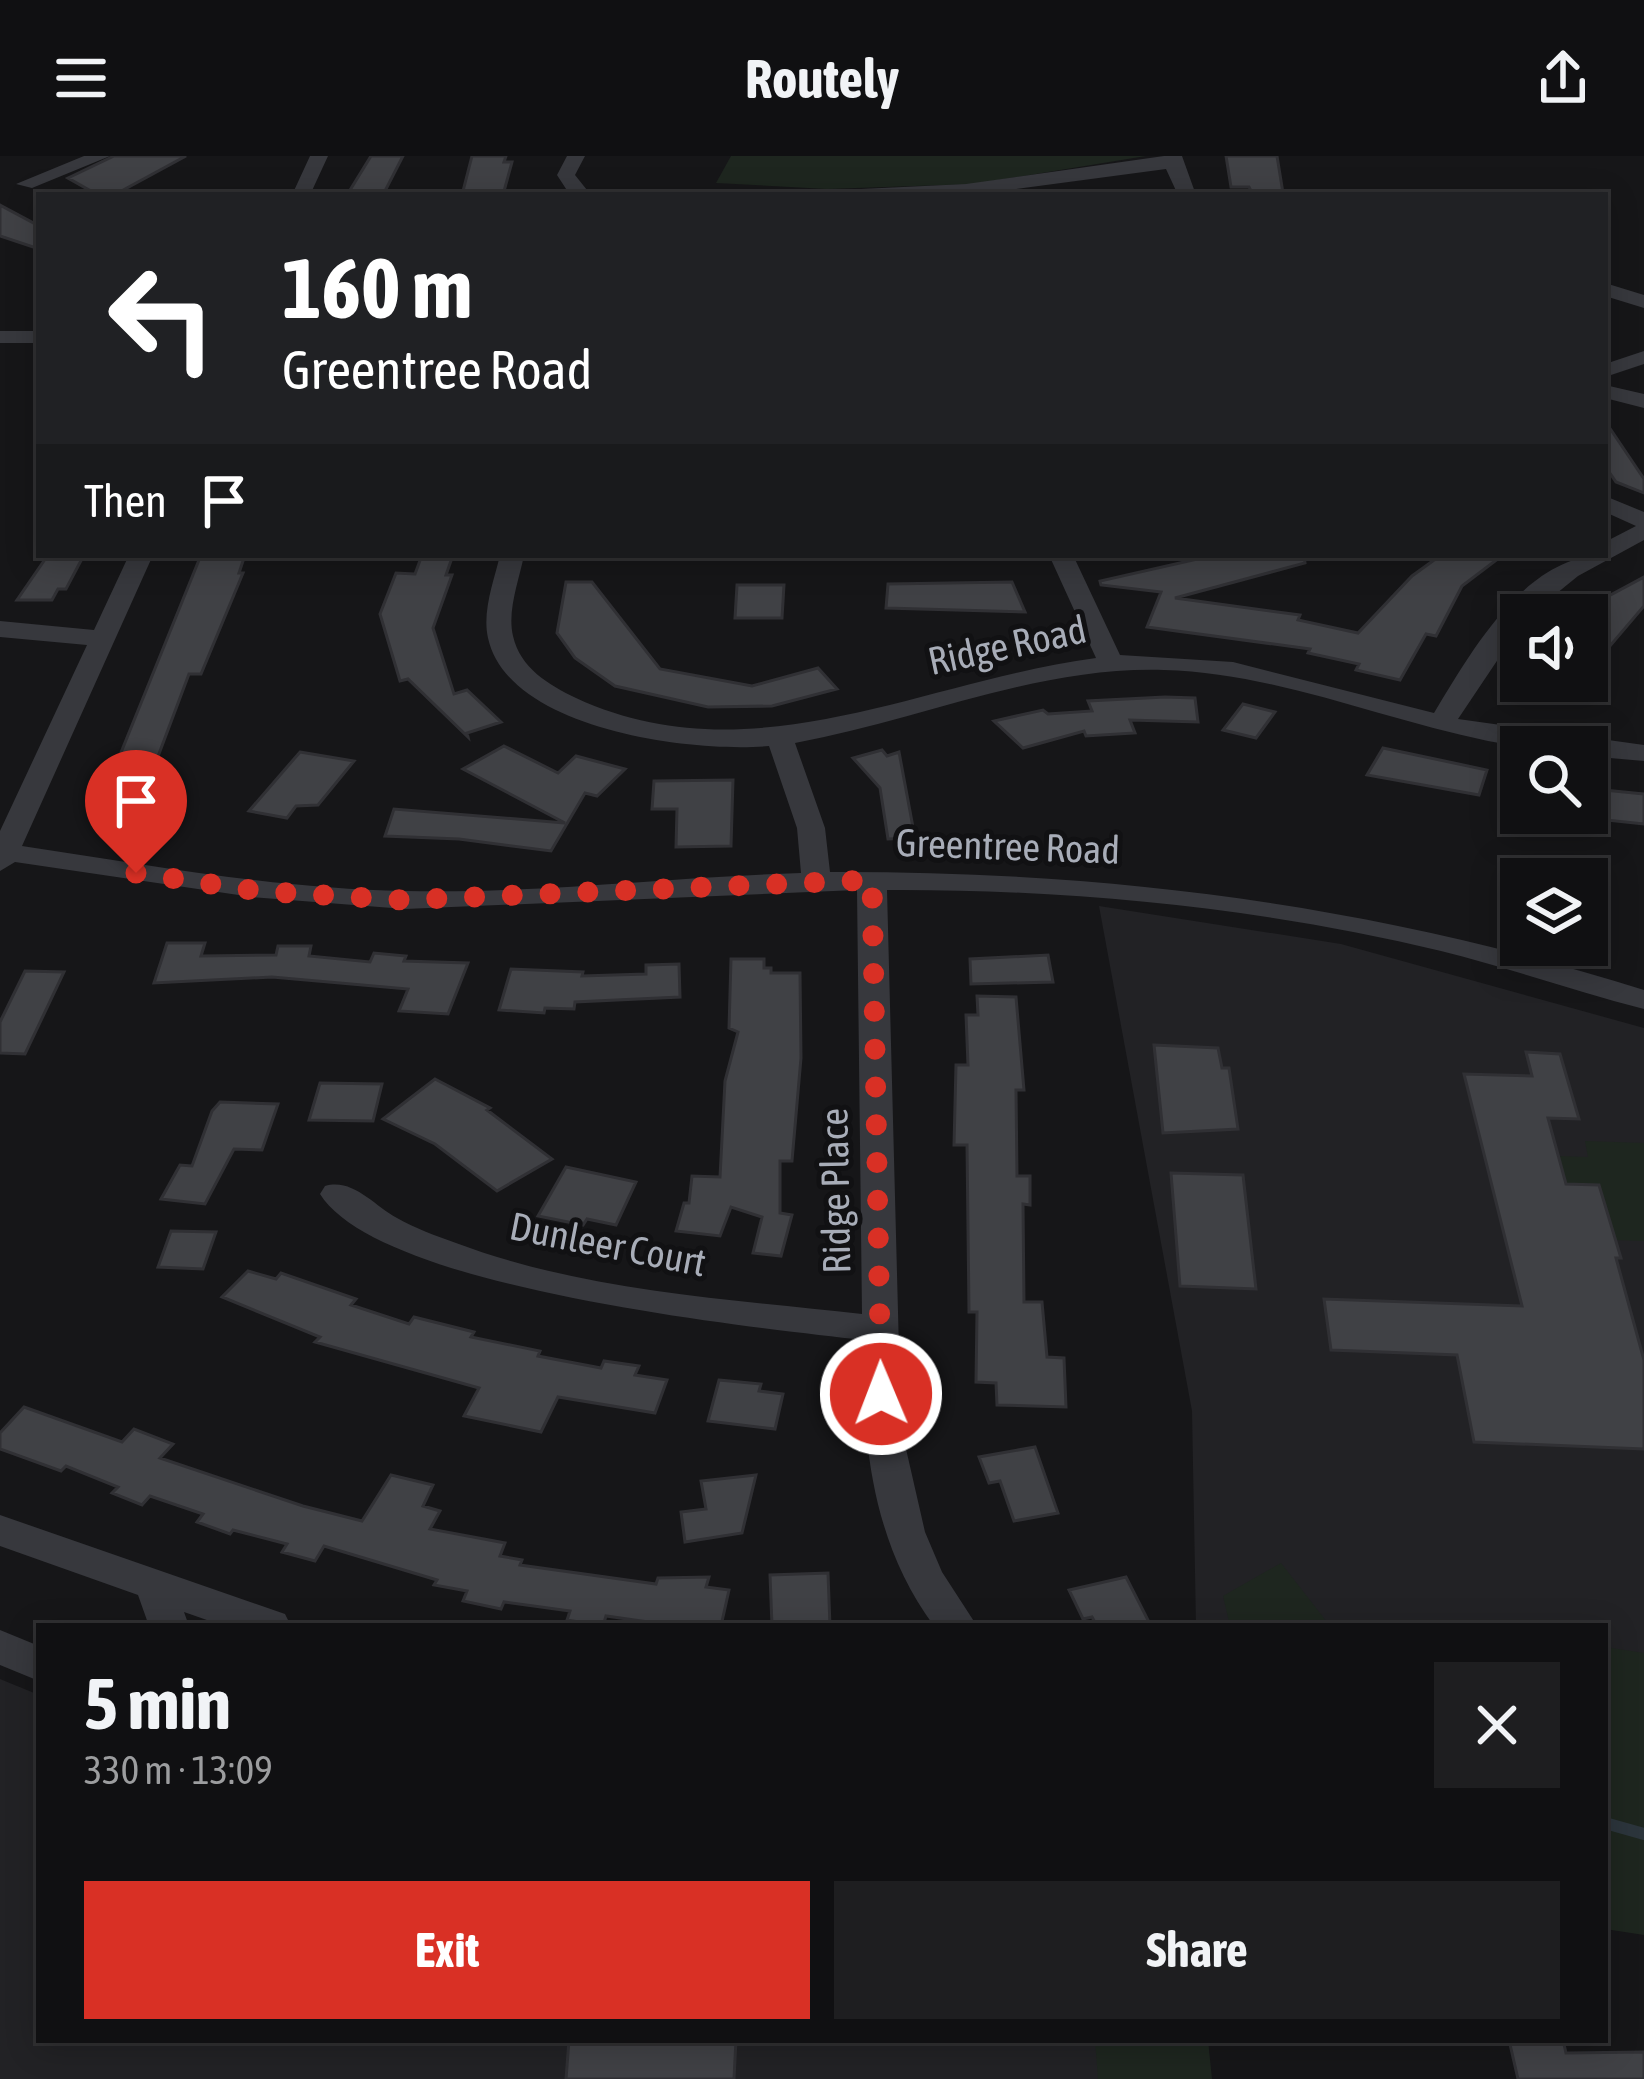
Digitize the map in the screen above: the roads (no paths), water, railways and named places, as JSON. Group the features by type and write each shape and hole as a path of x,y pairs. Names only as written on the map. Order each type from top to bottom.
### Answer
{"street":[{"path":"41,192 19,180 101,156"},
{"path":"302,192 319,156"},
{"path":"577,156 566,176 578,192"},
{"path":"924,192 1173,159 1186,192"},
{"path":"1608,290 1644,302"},
{"path":"0,337 36,337"},
{"path":"1608,370 1644,357"},
{"path":"1608,392 1644,401"},
{"path":"1608,503 1644,521"},
{"path":"1608,549 1644,531"},
{"path":"2,855 140,558"},
{"name":"Ridge Road","path":"511,558 499,628 511,664 537,688 582,712 641,730 779,737 1056,670 1111,663 1217,666 1442,723 1644,753"},
{"path":"1062,558 1111,663"},
{"path":"1442,723 1487,646 1522,603 1591,558"},
{"path":"0,629 104,639"},
{"path":"779,737 811,828 816,881"},
{"name":"Greentree Road","path":"2,855 231,888 403,900 872,880 1100,888 1262,905 1478,949 1644,1000"},
{"name":"Ridge Place","path":"872,880 882,1427 893,1508 932,1596 954,1623"},
{"name":"Dunleer Court","path":"337,1194 358,1214 404,1240 500,1268 650,1300 879,1329"},
{"path":"0,1530 163,1607 254,1623"},
{"path":"0,1647 36,1663"}],"waterway":[{"path":"1608,1824 1644,1834"}]}
